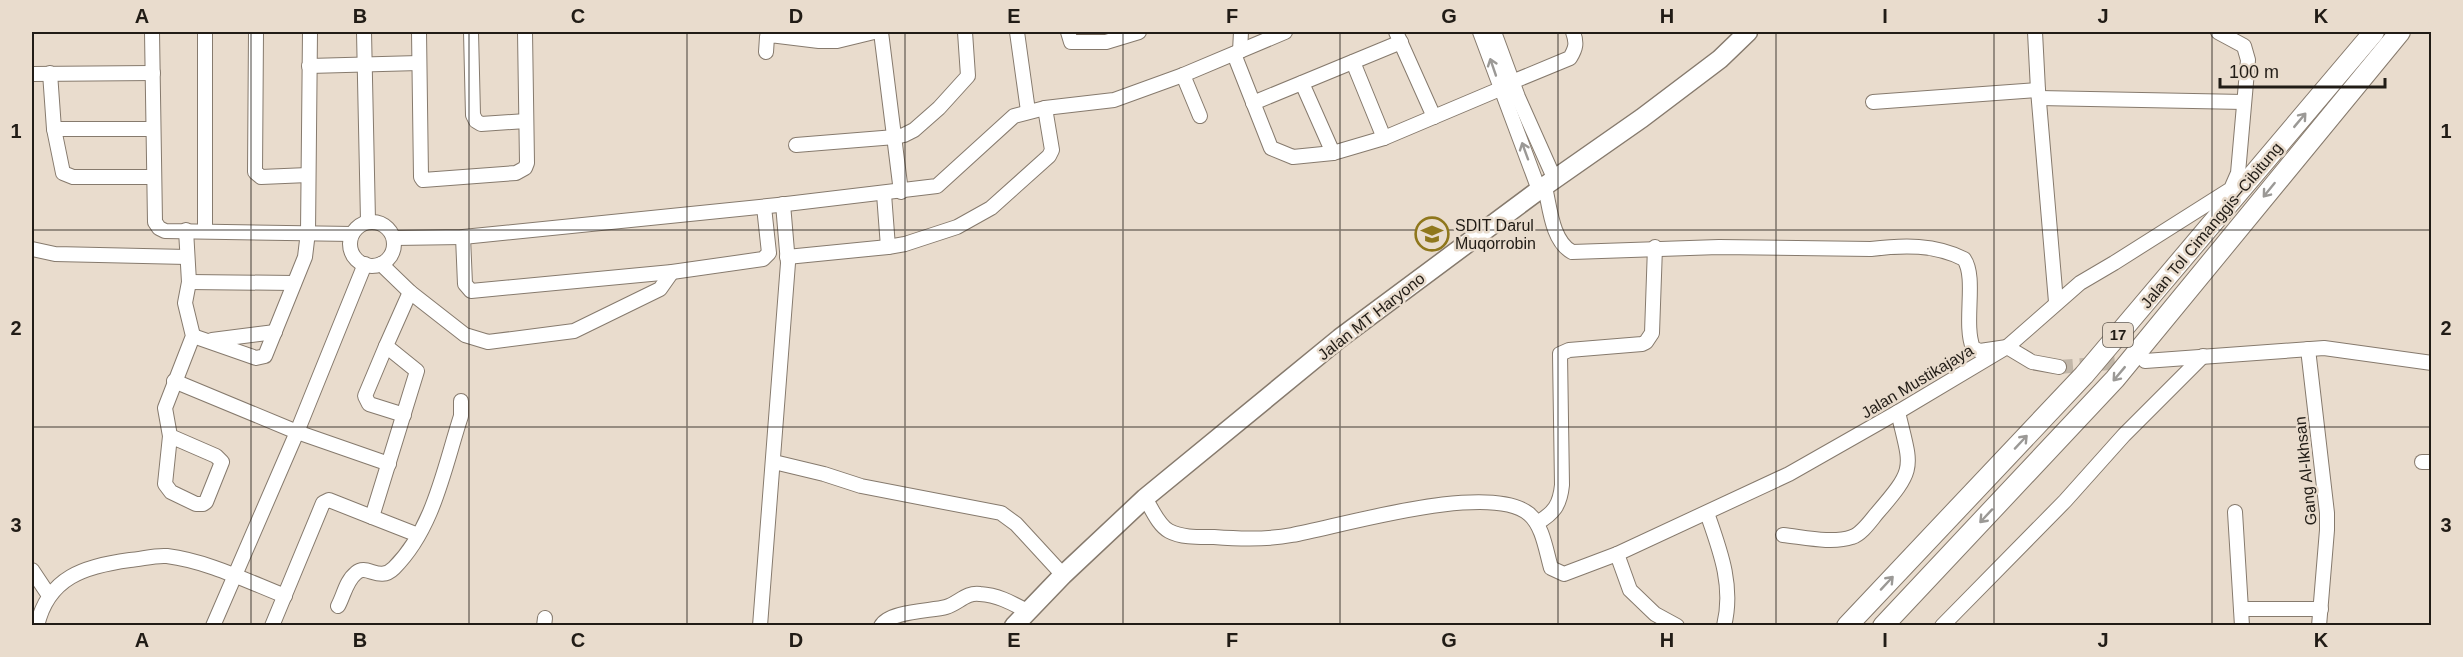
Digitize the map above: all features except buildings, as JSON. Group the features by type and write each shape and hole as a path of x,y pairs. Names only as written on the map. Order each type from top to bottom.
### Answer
{"highway":[{"name":"Jalan Tol Cimanggis–Cibitung","path":"1847,626 2084,375 2374,32"},
{"name":"Jalan Tol Cimanggis–Cibitung","path":"1883,626 2115,379 2400,32"}],"main road":[{"name":"Jalan MT Haryono","path":"1014,626 1145,498 1340,338 1720,59 1748,32"}],"street":[{"path":"152,32 153,177 155,222 159,228 165,231 352,234"},
{"path":"205,32 205,231"},
{"path":"256,32 255,172 261,177 309,175"},
{"path":"193,336 260,359 268,353 305,257 308,232 310,32"},
{"path":"364,32 368,221"},
{"path":"419,32 422,179 521,171 527,163 525,32"},
{"path":"471,32 473,115 476,121 482,124 525,121"},
{"path":"766,52 767,37 770,35 828,41 874,32"},
{"path":"880,32 901,192"},
{"path":"795,145 895,137 914,130 966,80 969,70 965,32"},
{"path":"1017,32 1028,111"},
{"path":"1068,32 1071,42 1106,42 1139,32"},
{"path":"1241,32 1237,53 1271,148 1293,157 1334,153 1384,138 1570,58 1577,42 1573,32"},
{"path":"394,238 463,237 885,194 940,184 1012,118 1028,111 1045,108 1114,100 1183,75 1285,32"},
{"path":"1480,32 1506,85 1546,186 1558,237 1563,247 1572,252 1655,248 1871,249 1903,245 1927,247 1950,253 1964,259 1967,264 1969,335 1973,348 1980,351 2007,347 2032,362 2059,367"},
{"path":"1494,32 1506,85"},
{"path":"2036,32 2038,94 2056,302"},
{"name":"Jalan Mustikajaya","path":"1537,523 1551,568 1564,574 1617,554 1789,474 2007,347 2080,283 2231,189 2238,173 2248,70 2246,50 2241,43 2218,32"},
{"path":"1253,103 1353,62 1399,37 1434,117"},
{"path":"1353,62 1384,138"},
{"path":"309,66 419,63"},
{"path":"50,73 54,129 61,170 68,176 153,177"},
{"path":"32,74 153,73"},
{"path":"1183,75 1200,116"},
{"path":"1302,83 1334,153"},
{"path":"1873,102 2038,94 2244,102"},
{"path":"788,264 905,244 974,220 1001,200 1050,156 1052,150 1045,108"},
{"path":"54,129 153,129"},
{"path":"885,194 888,247"},
{"path":"760,626 788,264 774,206"},
{"path":"463,237 465,284 471,291 672,272 767,257 774,206"},
{"path":"368,221 385,225 394,238 394,249 389,258 381,264 365,264 355,258 350,246 352,234 356,228 368,221"},
{"path":"170,436 220,458 222,466 207,502 196,504 168,489 165,484 170,436 165,408 193,336 185,303 189,282 186,230"},
{"path":"1145,498 1161,524 1170,531 1189,536 1239,539 1290,536 1425,507 1496,501 1528,513 1537,523 1555,511 1560,501 1562,485 1560,354 1569,350 1646,342 1652,333 1655,248"},
{"path":"32,249 55,254 187,257"},
{"path":"213,626 297,432 365,264"},
{"path":"381,264 410,292 465,335 485,342 574,331 660,289 672,272"},
{"path":"189,282 294,283"},
{"path":"404,415 369,404 365,396 410,292"},
{"path":"210,341 275,332"},
{"path":"372,517 417,371 386,346"},
{"path":"2145,361 2308,349 2338,349 2432,363"},
{"name":"Gang Al-Ikhsan","path":"2308,349 2327,513 2319,626"},
{"path":"1942,626 2066,501 2103,457 2203,356"},
{"path":"174,381 297,432 389,464"},
{"path":"338,606 350,579 358,571 386,574 401,559 418,535 431,512 460,416 461,401"},
{"path":"1783,535 1839,540 1858,535 1896,492 1908,472 1908,454 1898,412"},
{"path":"774,462 861,486 1001,513 1016,524 1064,575"},
{"path":"272,626 323,503 330,500 418,535"},
{"path":"2235,512 2242,626"},
{"path":"1707,513 1725,568 1728,590 1724,626"},
{"path":"1617,554 1630,590 1635,597 1655,614 1677,626"},
{"path":"36,626 48,594 84,569 165,556 202,564 285,596"},
{"path":"32,570 48,594"},
{"path":"881,626 887,619 922,610 944,608 968,595 977,593 999,597 1027,611"},
{"path":"2241,609 2321,609"}],"tunnel":[{"path":"2059,367 2134,361"}],"place":[{"name":"SDIT Darul Muqorrobin","path":"1432,234"}]}
